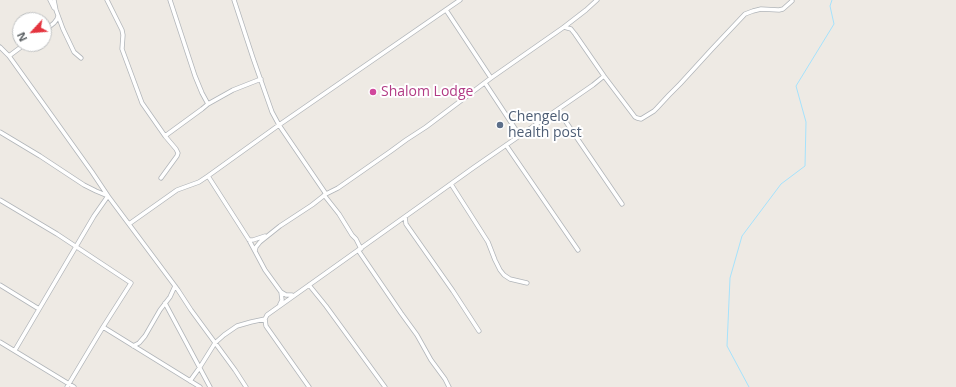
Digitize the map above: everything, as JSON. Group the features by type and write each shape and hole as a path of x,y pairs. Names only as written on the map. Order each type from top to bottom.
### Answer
{"street":[{"path":"50,0 56,10 70,45 80,58"},
{"path":"54,0 56,10"},
{"path":"107,0 122,30 122,49 142,103 178,153 161,178"},
{"path":"170,0 195,76 208,104"},
{"path":"234,0 272,112 356,239 359,250 400,313 417,335 449,387"},
{"path":"129,224 178,190 199,182 208,176 460,0"},
{"path":"255,251 258,244 270,234 312,205 325,194 338,188 426,127 491,78 564,28 596,0"},
{"path":"564,28 571,29 635,117 641,119 657,108 745,14 761,9 783,9 792,2"},
{"path":"446,10 491,78"},
{"path":"52,25 57,19 58,15"},
{"path":"0,47 9,56 246,387"},
{"path":"9,56 15,52"},
{"path":"309,387 266,326 265,319 267,314 604,76"},
{"path":"165,136 208,104 233,90 261,79"},
{"path":"485,83 520,136"},
{"path":"555,112 564,119 622,204"},
{"path":"0,132 84,185 108,196"},
{"path":"506,145 578,250"},
{"path":"208,176 249,240 264,270 281,292 286,295 293,295"},
{"path":"451,184 488,242 504,276 526,283"},
{"path":"15,350 94,216 108,196"},
{"path":"0,200 57,234 131,283 102,327 68,385"},
{"path":"405,217 406,224 479,331"},
{"path":"398,222 406,224"},
{"path":"249,240 270,234"},
{"path":"0,285 39,309"},
{"path":"308,285 326,306 386,387"},
{"path":"133,346 139,343 145,336 170,297 175,286"},
{"path":"280,305 282,300 281,292"},
{"path":"165,303 210,387"},
{"path":"190,381 215,343 237,326 265,319"},
{"path":"102,327 200,387"},
{"path":"0,342 15,350 68,385 74,387"}],"waterway":[{"path":"749,387 727,346 730,278 742,236 781,184 805,166 806,122 796,86 834,24 830,6 832,0"}],"place":[{"name":"Shalom Lodge","path":"373,92"},
{"name":"Chengelo health post","path":"500,125"}]}
